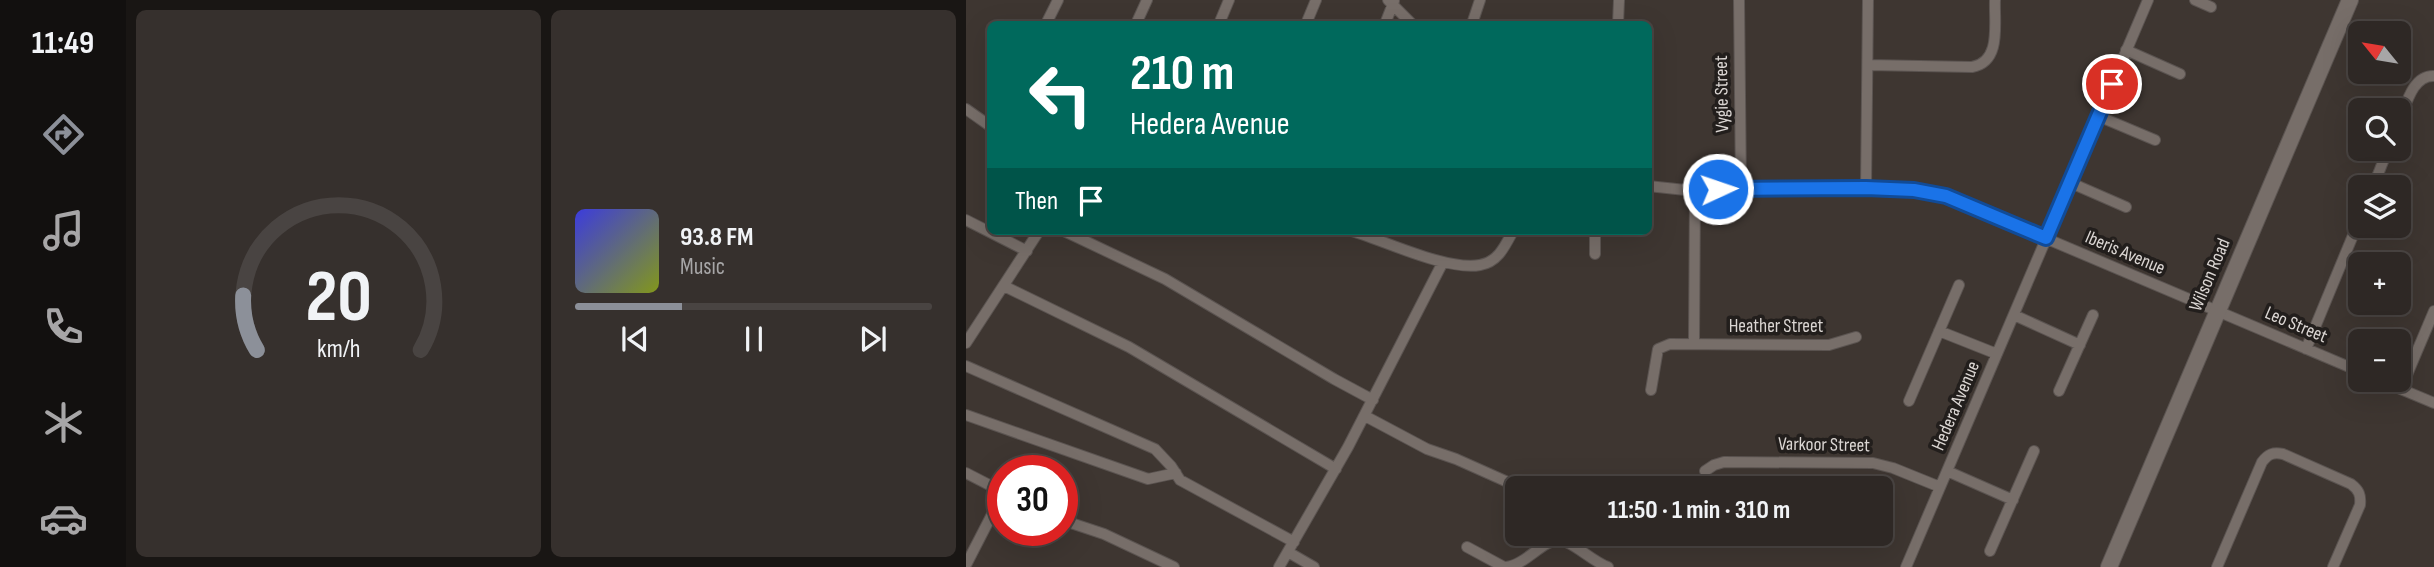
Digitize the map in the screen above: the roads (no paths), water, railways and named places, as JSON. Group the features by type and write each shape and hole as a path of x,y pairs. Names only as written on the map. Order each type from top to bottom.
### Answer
{"street":[{"path":"1048,21 1058,0"},
{"path":"1137,21 1147,0"},
{"path":"1220,21 1229,0"},
{"path":"1307,21 1316,0"},
{"path":"1473,21 1480,0"},
{"path":"1618,21 1619,0"},
{"name":"Vygie Street","path":"1739,0 1741,188"},
{"path":"1866,188 1867,0"},
{"path":"1868,65 1981,65 1994,48 1995,0"},
{"name":"Hedera Avenue","path":"1906,567 2148,0"},
{"path":"2194,0 2211,7"},
{"name":"Wilson Road","path":"2109,567 2350,0"},
{"path":"1386,21 1392,2"},
{"path":"1392,2 1409,21"},
{"path":"2126,50 2180,74"},
{"path":"2410,98 2417,83 2424,77 2434,76"},
{"path":"966,109 987,124"},
{"path":"2098,116 2155,139"},
{"path":"2071,183 2126,207"},
{"name":"Iberis Avenue","path":"1652,186 1695,191 1741,188 1866,188 1914,190 1946,196 2218,311"},
{"path":"1694,343 1695,191"},
{"path":"966,220 987,231"},
{"path":"996,235 1027,251"},
{"path":"966,343 1037,235"},
{"path":"1072,235 1165,279 1373,400"},
{"path":"1364,235 1443,262 1462,265 1481,265 1503,251 1511,235"},
{"path":"1595,235 1595,254"},
{"path":"2306,349 2352,238"},
{"path":"1279,567 1336,469 1443,262"},
{"path":"1909,401 1959,285"},
{"path":"1004,286 1129,347 1336,469"},
{"name":"Leo Street","path":"2218,311 2348,367"},
{"path":"2411,365 2434,311"},
{"path":"2014,315 2080,345"},
{"path":"2059,391 2094,315"},
{"name":"Hedera Avenue","path":"1939,331 1997,354"},
{"name":"Heather Street","path":"1651,390 1658,349 1670,344 1829,345 1856,337"},
{"path":"966,366 1155,449 1180,480 1291,547 1314,567"},
{"path":"2408,392 2434,403"},
{"path":"966,415 1149,479 1176,473"},
{"path":"1364,416 1427,449 1505,481"},
{"path":"1990,551 2034,451"},
{"path":"2217,567 2262,462 2275,453 2295,459 2358,489 2361,496 2360,505 2333,567"},
{"name":"Varkoor Street","path":"1705,471 1714,464 1724,462 1873,463 1940,487"},
{"name":"Hedera Avenue","path":"1947,471 2012,500"},
{"path":"966,473 987,484"},
{"path":"974,567 966,563 987,523"},
{"path":"1078,525 1104,534 1174,567"},
{"path":"1467,547 1505,567 1516,566 1543,546"},
{"path":"1574,546 1604,566"}]}
